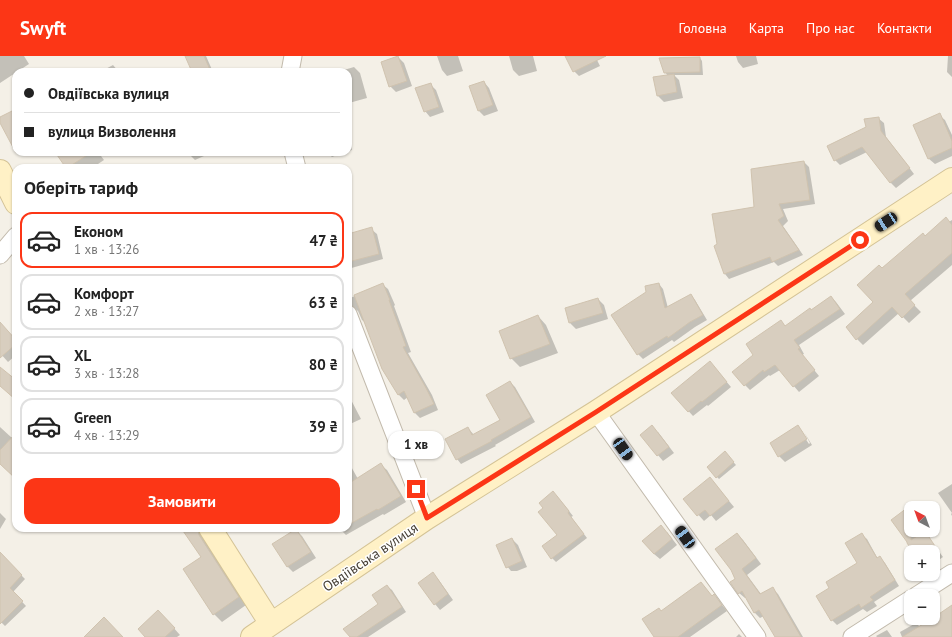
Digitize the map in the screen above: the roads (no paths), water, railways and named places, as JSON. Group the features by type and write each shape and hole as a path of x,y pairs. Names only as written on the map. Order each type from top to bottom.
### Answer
{"main road":[{"path":"0,171 12,195"},
{"name":"Овдіївська вулиця","path":"252,637 427,518 596,412 952,179"},
{"path":"213,532 271,624"}],"street":[{"path":"291,68 293,56"},
{"path":"0,255 12,241"},
{"path":"352,324 427,518"},
{"path":"596,412 757,637"},
{"path":"927,589 952,573"},
{"path":"852,637 904,604"}]}
